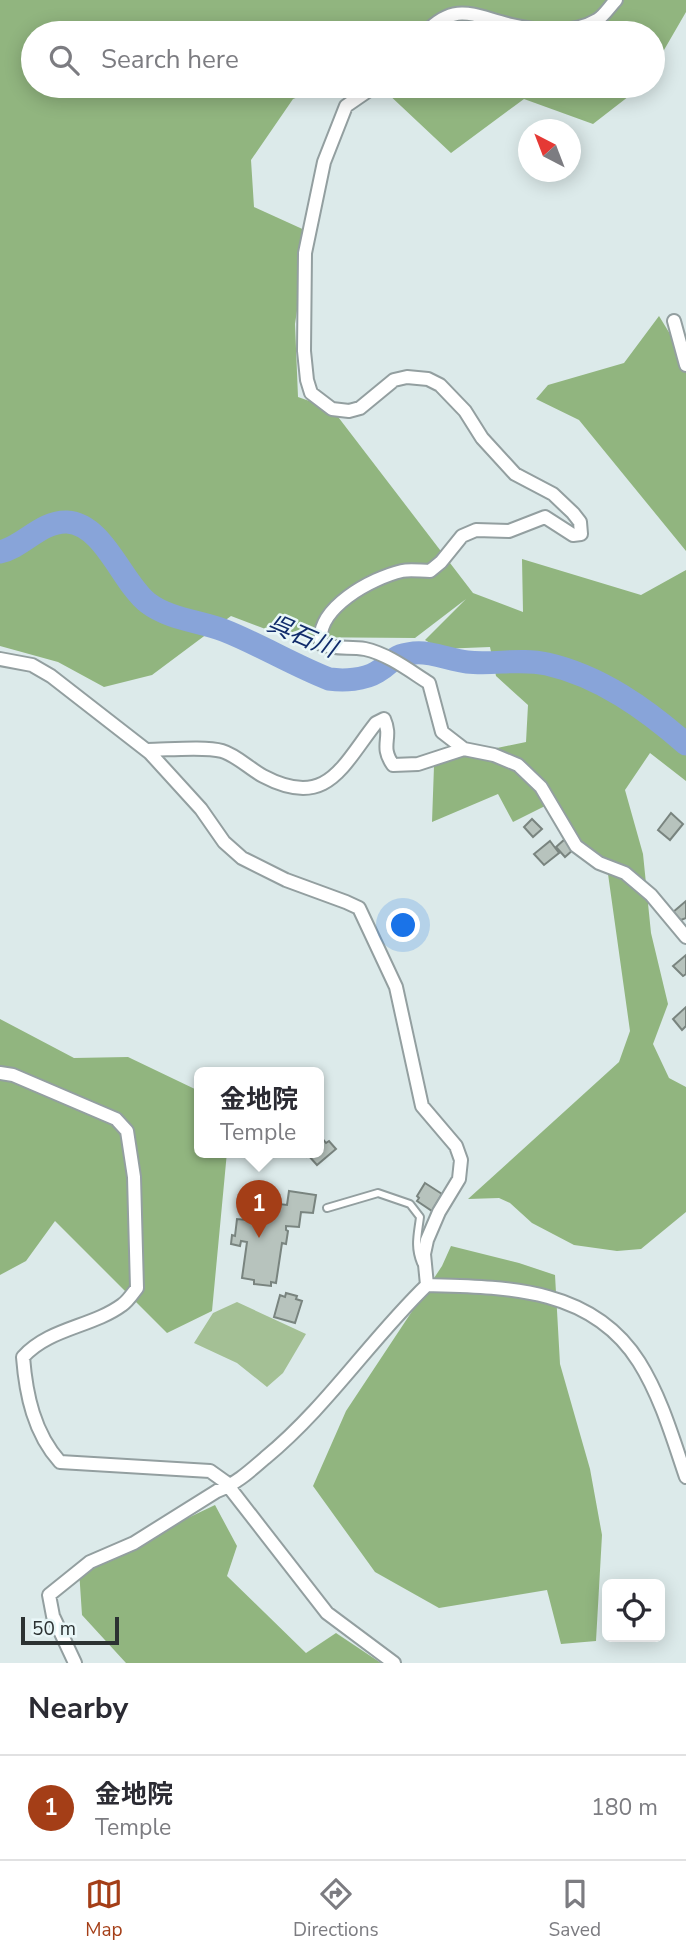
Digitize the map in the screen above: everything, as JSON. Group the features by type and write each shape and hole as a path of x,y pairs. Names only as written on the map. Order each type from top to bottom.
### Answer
{"street":[{"path":"593,21 616,0"},
{"path":"438,21 457,10 472,10 501,21"},
{"path":"358,98 346,106 324,162 305,253 304,351 311,393 332,409 349,411 360,408 394,380 407,377 428,379 440,385 465,411 482,438 515,474 554,494 580,522 580,534 573,535 545,517 509,531 476,530 462,536 430,571 404,570 369,583 345,598 329,614 320,636 321,644 334,649 365,649 397,663 429,683 442,732 464,749 494,755 517,765 541,787 576,846 599,863 625,873 651,895 686,937"},
{"path":"674,321 686,365"},
{"path":"0,659 32,665 51,676 147,750 201,809 224,842 242,858 286,880 359,908 396,987 422,1106 456,1146 461,1160 459,1179 439,1212 427,1240 427,1285"},
{"path":"147,750 223,751 275,782 300,789 334,778 376,723 384,719 387,727 385,754 393,765 418,764 464,749"},
{"path":"0,1073 13,1075 116,1119 127,1130 134,1177 137,1288 123,1304 32,1347 23,1357 26,1391 31,1410 51,1451 60,1462 210,1471 230,1486 327,1612 394,1663"},
{"path":"75,1663 53,1616 49,1595 90,1562 134,1543 217,1491 230,1486 276,1449 326,1401 394,1318 427,1285 526,1292 560,1299 575,1305 608,1326 640,1364 656,1395 686,1477"}],"lane":[{"path":"327,1208 375,1193 410,1204 420,1217 416,1238 417,1253 425,1271"}],"green space":[{"path":"0,0 686,0 686,12 665,48 665,21 21,21 21,98 296,98 251,160 254,207 309,232 295,324 298,397 332,409 473,593 523,612 522,559 641,595 686,570 686,781 650,753 625,790 643,854 651,933 668,1004 653,1044 669,1078 686,1087 686,1212 641,1249 617,1251 574,1245 532,1223 510,1203 499,1198 468,1199 619,1062 630,1031 608,874 551,803 513,822 498,794 432,822 434,766 478,752 526,742 528,705 496,676 490,647 440,649 425,640 466,599 415,638 287,637 231,616 152,675 104,687 58,662 0,646"},
{"path":"392,98 627,98 593,124 524,99 451,153"},
{"path":"659,316 686,360 686,551 579,420 536,399 548,385 624,363"},
{"path":"0,1019 74,1058 128,1057 194,1089 194,1158 226,1158 212,1311 167,1333 55,1221 26,1261 0,1275"},
{"path":"451,1246 555,1275 560,1364 590,1469 602,1535 596,1641 561,1644 547,1590 439,1608 375,1572 313,1486 346,1411 442,1266"},
{"path":"237,1302 306,1334 283,1373 267,1387 237,1363 194,1343 213,1313"},
{"path":"215,1505 237,1546 227,1576 306,1653 336,1633 381,1663 126,1663 82,1615 79,1570"}],"building":[{"path":"671,813 683,824 670,840 658,830"},
{"path":"532,819 542,829 533,837 524,827"},
{"path":"565,839 574,849 565,857 556,847"},
{"path":"550,841 559,853 544,865 534,854"},
{"path":"686,901 686,918 681,920 672,913"},
{"path":"686,955 686,974 683,976 673,966"},
{"path":"686,1007 686,1026 682,1030 673,1019"},
{"path":"324,1140 326,1143 329,1141 336,1149 317,1165 311,1158 324,1158"},
{"path":"425,1183 442,1194 432,1211 417,1201"},
{"path":"289,1191 316,1195 313,1213 301,1212 299,1227 286,1226 286,1244 282,1243 276,1283 271,1282 271,1286 254,1284 254,1280 242,1278 247,1242 241,1241 240,1246 231,1244 237,1219 247,1220 253,1201 287,1205"},
{"path":"286,1293 297,1296 296,1299 302,1301 295,1323 274,1317 280,1295 285,1297"}],"waterway":[{"name":"呉石川","path":"0,552 49,526 67,522 80,525 102,543 139,594 156,608 223,630 329,679 366,677 396,658 414,653 427,653 467,662 547,664 567,669 604,685 655,718 686,744"}],"place":[{"name":"金地院","path":"259,1238"}]}
